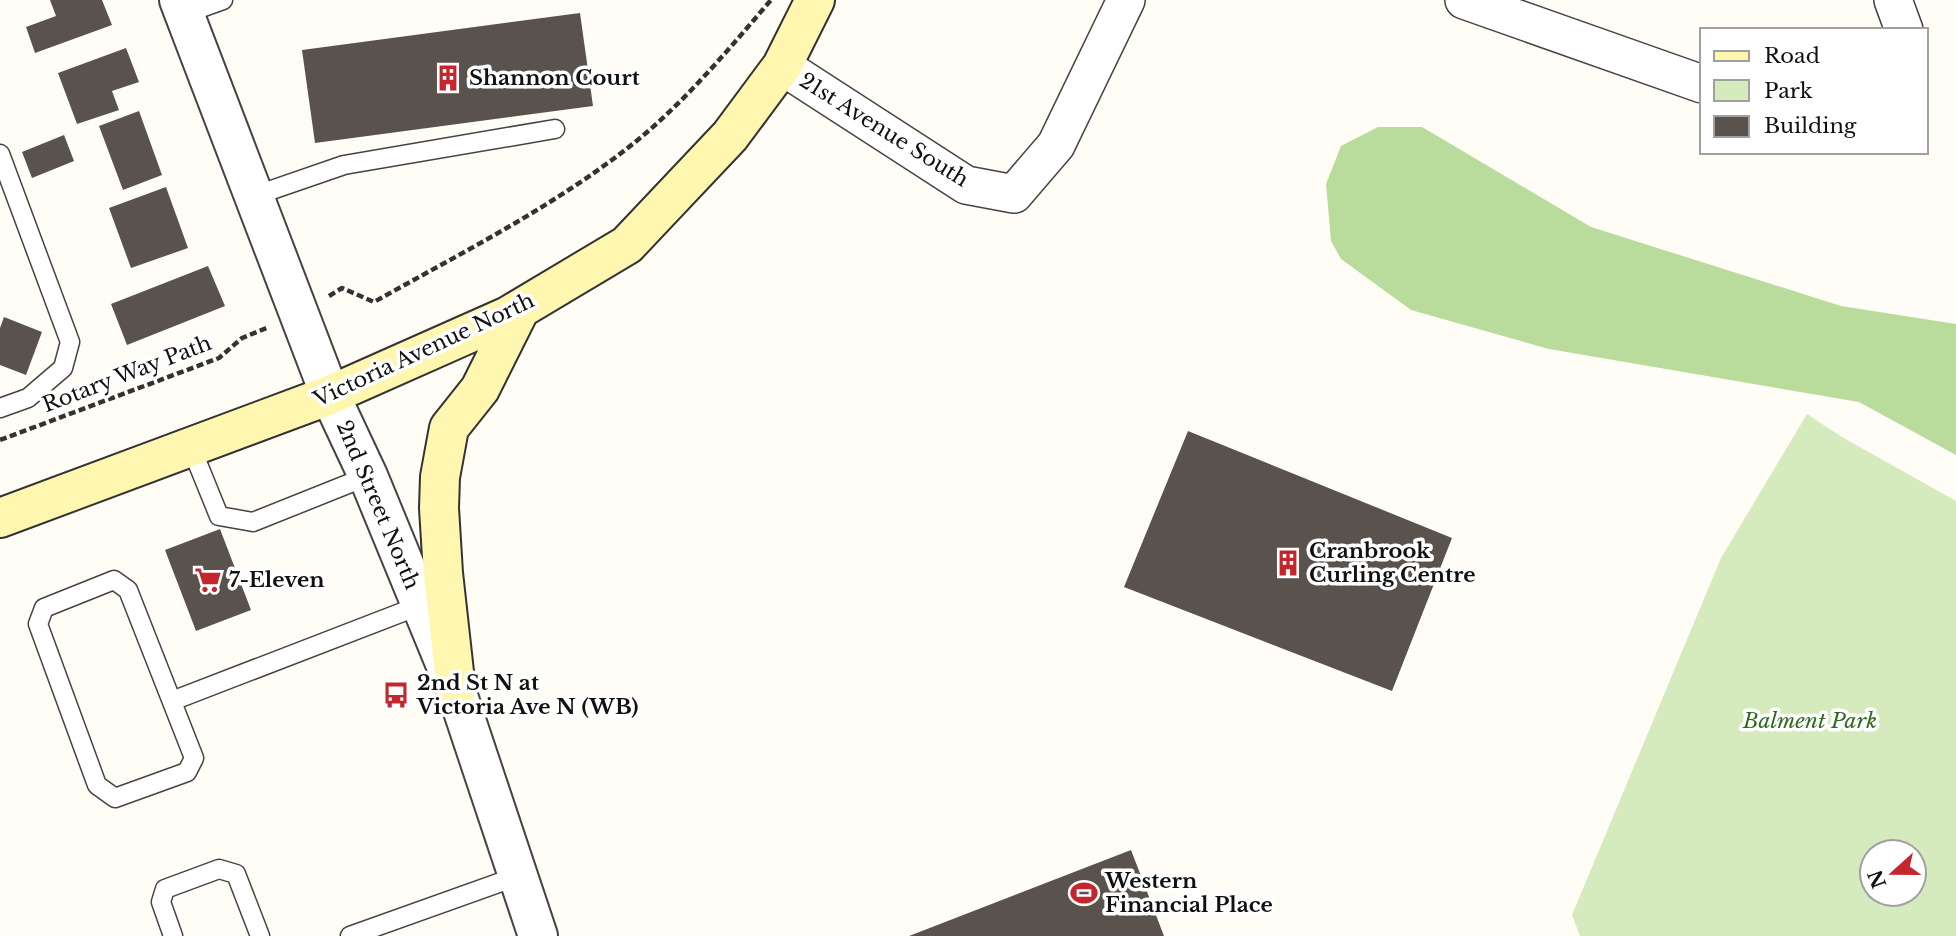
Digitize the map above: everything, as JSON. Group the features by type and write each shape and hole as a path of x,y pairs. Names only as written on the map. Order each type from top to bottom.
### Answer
{"main road":[{"name":"Victoria Avenue North","path":"0,518 330,395 520,309 627,245 730,136 782,66 815,0"},
{"path":"456,690 443,573 440,477 449,428 480,388 520,309"}],"street":[{"name":"21st Avenue South","path":"782,66 966,185 1014,194 1056,145 1126,0"},
{"path":"1464,0 1700,83"},
{"path":"1893,0 1903,28"},
{"name":"2nd Street North","path":"182,7 330,395 368,476 456,690 538,936"}],"lane":[{"path":"182,7 223,0"},
{"path":"254,196 344,165 555,129"},
{"path":"0,154 70,342 62,368 28,398 0,408"},
{"path":"191,447 219,516 253,522 368,476"},
{"path":"114,580 128,590 172,701 194,758 187,772 115,797 97,785 38,624 44,608 114,580"},
{"path":"172,701 421,605"},
{"path":"173,936 161,902 165,889 219,869 236,874 260,936"},
{"path":"350,936 518,876"}],"path":[{"name":"Rotary Way Path","path":"0,440 219,358 242,338 300,314 342,288 374,302 550,203 635,142 703,79 771,0"}],"green space":[{"path":"1378,127 1422,127 1591,227 1841,306 1956,324 1956,455 1859,402 1549,349 1411,310 1341,259 1331,241 1326,184 1341,146"},
{"name":"Balment Park","path":"1807,414 1842,437 1956,501 1956,936 1580,936 1572,915 1721,558"}],"building":[{"path":"50,0 102,0 112,25 35,53 26,27 56,16"},
{"name":"Shannon Court","path":"580,13 593,106 315,143 302,50"},
{"path":"126,48 139,82 112,91 119,110 77,124 58,73"},
{"path":"139,111 162,175 123,190 99,126"},
{"path":"64,135 74,161 32,178 22,152"},
{"path":"166,187 188,248 131,268 109,208"},
{"path":"208,266 225,306 127,345 111,304"},
{"path":"4,317 42,332 26,375 0,365 0,328"},
{"name":"Cranbrook Curling Centre","path":"1188,431 1452,538 1392,691 1124,587"},
{"name":"7-Eleven","path":"220,529 251,610 196,631 165,550"},
{"name":"Western Financial Place","path":"1131,850 1164,936 909,936"}],"place":[{"name":"Shannon Court","path":"448,78"},
{"name":"Cranbrook Curling Centre","path":"1288,563"},
{"name":"7-Eleven","path":"208,580"},
{"name":"2nd St N at Victoria Ave N (WB)","path":"396,695"},
{"name":"Western Financial Place","path":"1084,893"}]}
